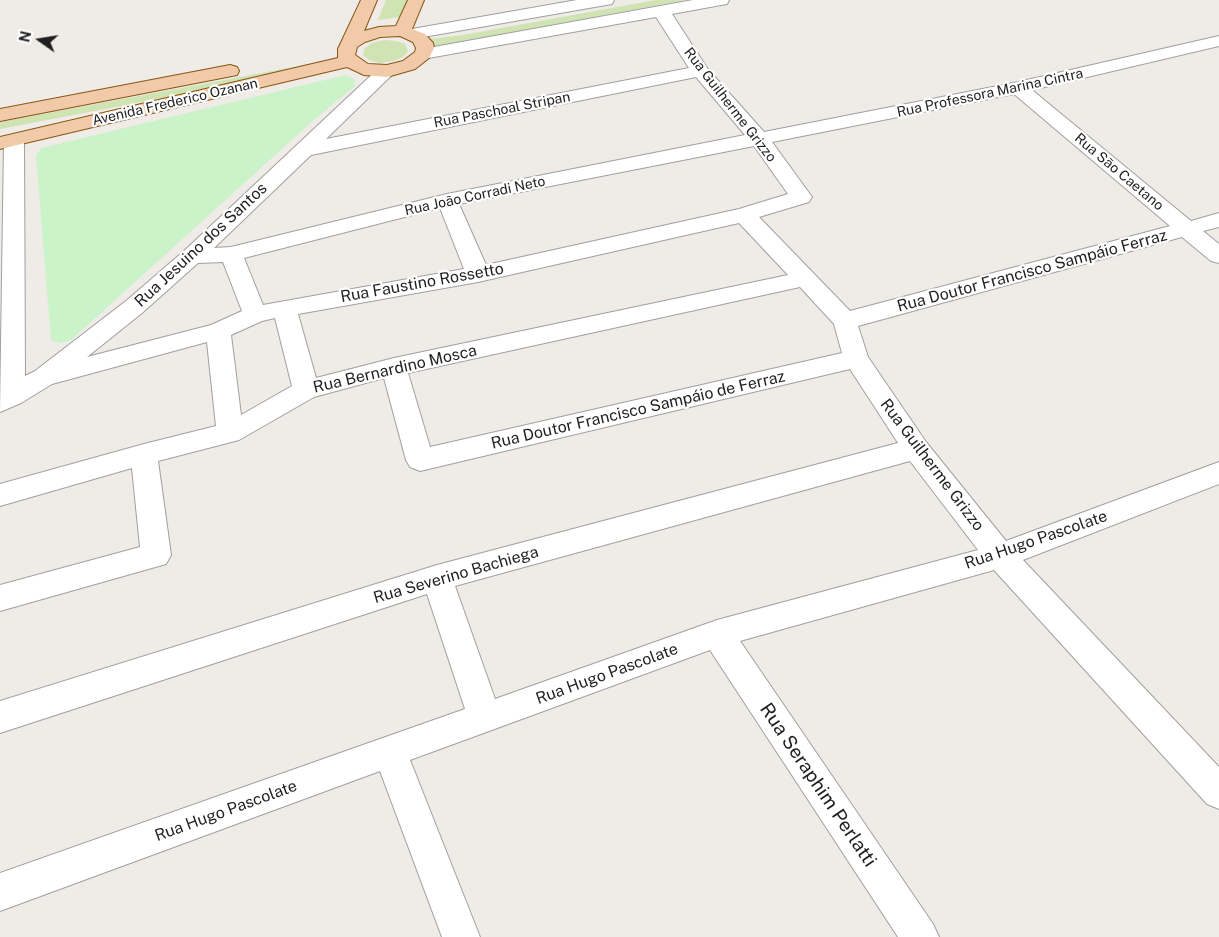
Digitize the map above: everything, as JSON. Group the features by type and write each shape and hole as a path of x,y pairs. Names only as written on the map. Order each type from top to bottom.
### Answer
{"main road":[{"path":"349,51 369,0"},
{"path":"407,33 416,0"},
{"path":"379,32 407,33 424,43 425,48 423,54 410,65 387,70 364,69 349,51 359,38 379,32"},
{"name":"Avenida Frederico Ozanan","path":"0,115 349,51"},
{"name":"Avenida Frederico Ozanan","path":"7,142 349,51"}],"street":[{"path":"407,33 606,0"},
{"path":"423,54 721,0"},
{"name":"Rua Guilherme Grizzo","path":"661,11 700,71 760,140 801,196"},
{"name":"Rua Professora Marina Cintra","path":"760,140 1018,88 1219,42"},
{"name":"Rua Jesuino dos Santos","path":"6,399 44,377 134,307 192,256 387,70"},
{"name":"Rua Paschoal Stripan","path":"304,150 700,71"},
{"name":"Rua São Caetano","path":"1018,88 1219,256"},
{"name":"Rua João Corradi Neto","path":"192,256 231,254 447,200 760,140"},
{"path":"6,399 7,142"},
{"name":"Rua Faustino Rossetto","path":"44,377 218,331 255,315 284,308 478,274 744,215 801,196"},
{"path":"447,200 478,274"},
{"name":"Rua Guilherme Grizzo","path":"744,215 845,321 856,359 916,449 1000,556 1219,792"},
{"name":"Rua Doutor Francisco Sampáio Ferraz","path":"845,321 1188,230 1219,220"},
{"path":"231,254 255,315"},
{"name":"Rua Bernardino Mosca","path":"0,495 144,454 230,433 306,390 394,367 803,279"},
{"path":"284,308 306,390"},
{"path":"218,331 230,433"},
{"name":"Rua Doutor Francisco Sampáio de Ferraz","path":"394,367 420,460 856,359"},
{"name":"Rua Severino Bachiega","path":"0,717 437,578 916,449"},
{"path":"0,598 156,555 144,454"},
{"name":"Rua Hugo Pascolate","path":"0,892 716,634 1000,556 1219,474"},
{"path":"437,578 485,718"},
{"name":"Rua Seraphim Perlatti","path":"716,634 920,937"},
{"path":"390,752 461,937"}],"green space":[{"path":"386,0 408,0 401,17 378,20"},
{"path":"656,0 686,0 433,47 430,39 463,35"},
{"path":"384,40 405,44 408,51 403,57 380,63 369,60 363,55 364,49 372,43"},
{"path":"339,57 341,64 0,129 0,122"},
{"path":"346,75 355,80 355,86 315,119 71,340 60,343 51,340 36,156 41,148"}]}
